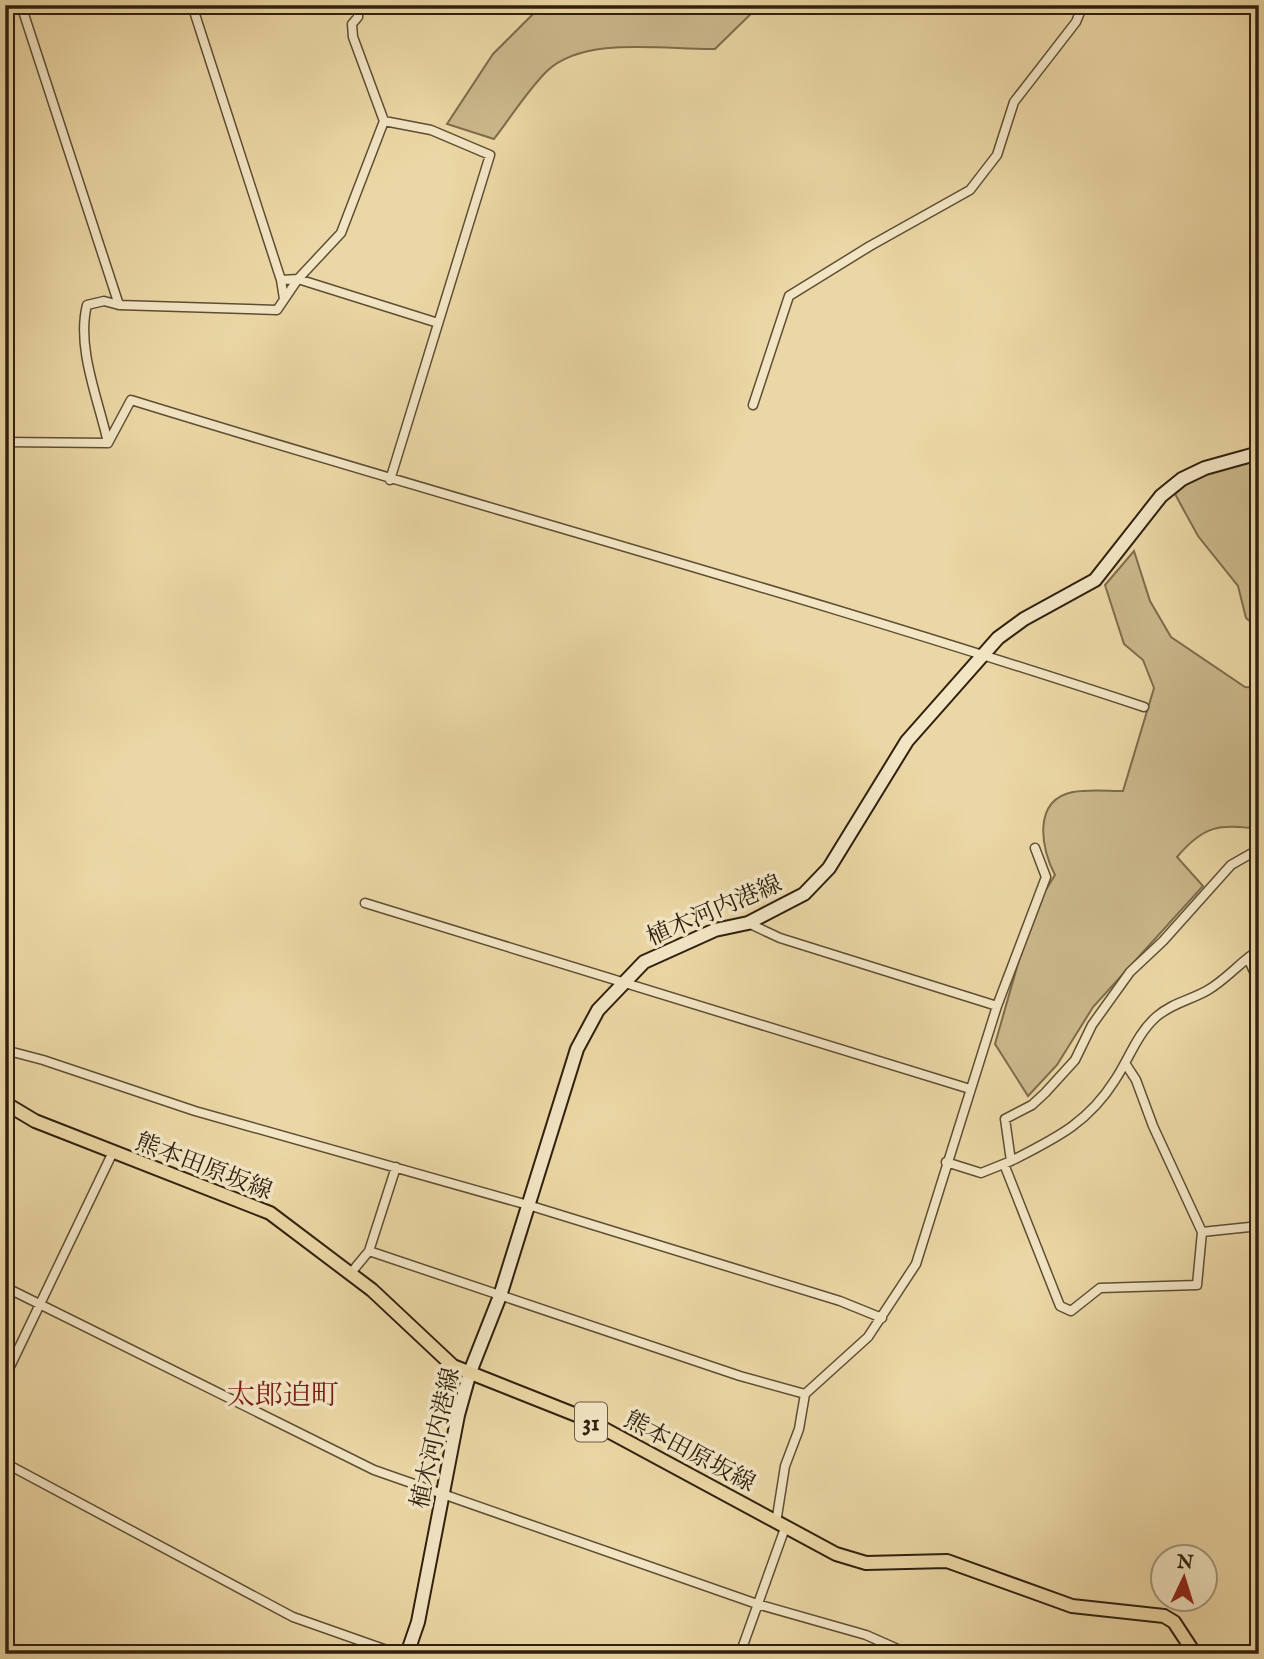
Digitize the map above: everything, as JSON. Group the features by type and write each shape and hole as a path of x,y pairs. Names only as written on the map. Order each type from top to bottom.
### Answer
{"main road":[{"name":"植木河内港線","path":"407,1654 418,1622 458,1415 470,1372 500,1296 587,1028 622,983 644,962 715,930 748,923 804,894 829,868 907,741 998,638 1024,619 1096,580 1161,496 1182,479 1205,468 1259,453"},
{"name":"熊本田原坂線","path":"7,1107 112,1154 270,1213 372,1290 440,1357 470,1372 584,1418 781,1526 836,1553 866,1563 947,1561 1072,1606 1164,1616 1174,1622 1195,1654"}],"street":[{"path":"21,5 119,306"},
{"path":"192,5 281,280 284,299"},
{"path":"108,443 87,352 83,319 87,305 104,301 119,306 277,310 298,279 341,233 384,121 353,37 352,24 358,17 358,5"},
{"path":"753,405 789,296 870,246 971,190 997,155 1014,102 1076,22 1083,5"},
{"path":"384,121 431,130 490,155 390,480"},
{"path":"281,280 298,279 438,323"},
{"path":"108,443 131,400 390,480 984,654 1144,707"},
{"path":"5,442 108,443"},
{"path":"740,1654 781,1526 785,1466 799,1429 805,1394 868,1337 916,1264 997,1006 1046,877 1035,848"},
{"path":"1125,1063 1136,1080 1153,1126 1202,1232 1197,1285 1100,1288 1071,1311 1060,1306 1008,1163 1005,1119 1032,1105 1045,1093 1075,1060 1092,1025 1130,972 1163,941 1231,865 1259,849"},
{"path":"365,903 970,1089"},
{"path":"748,923 780,938 997,1006"},
{"path":"946,1162 981,1173 1008,1163 1069,1131 1096,1107 1140,1036 1156,1018 1181,1000 1207,991 1259,950"},
{"path":"1248,958 1259,983"},
{"path":"5,1050 43,1059 195,1111 528,1205 840,1301 882,1318"},
{"path":"5,1377 112,1154"},
{"path":"350,1274 369,1251 396,1167"},
{"path":"1202,1232 1259,1226"},
{"path":"369,1251 740,1376 805,1394"},
{"path":"5,1287 374,1470 757,1604 866,1635 909,1654"},
{"path":"5,1463 293,1616 398,1654"}],"shaded area":[{"path":"542,5 760,5 715,49 604,48 563,60 540,79 494,139 447,124 493,54"},
{"path":"1259,453 1259,589 1255,589 1259,590 1259,629 1246,618 1238,586 1198,536 1175,494 1205,468"},
{"path":"1134,551 1150,601 1171,637 1245,687 1259,688 1259,829 1213,829 1196,838 1177,857 1203,886 1093,1007 1057,1065 1028,1096 995,1044 1033,911 1055,875 1044,839 1046,815 1051,805 1060,797 1073,792 1123,791 1154,688 1143,660 1124,644 1105,585"}],"district":[{"name":"太郎迫町","path":"283,1394"}]}
